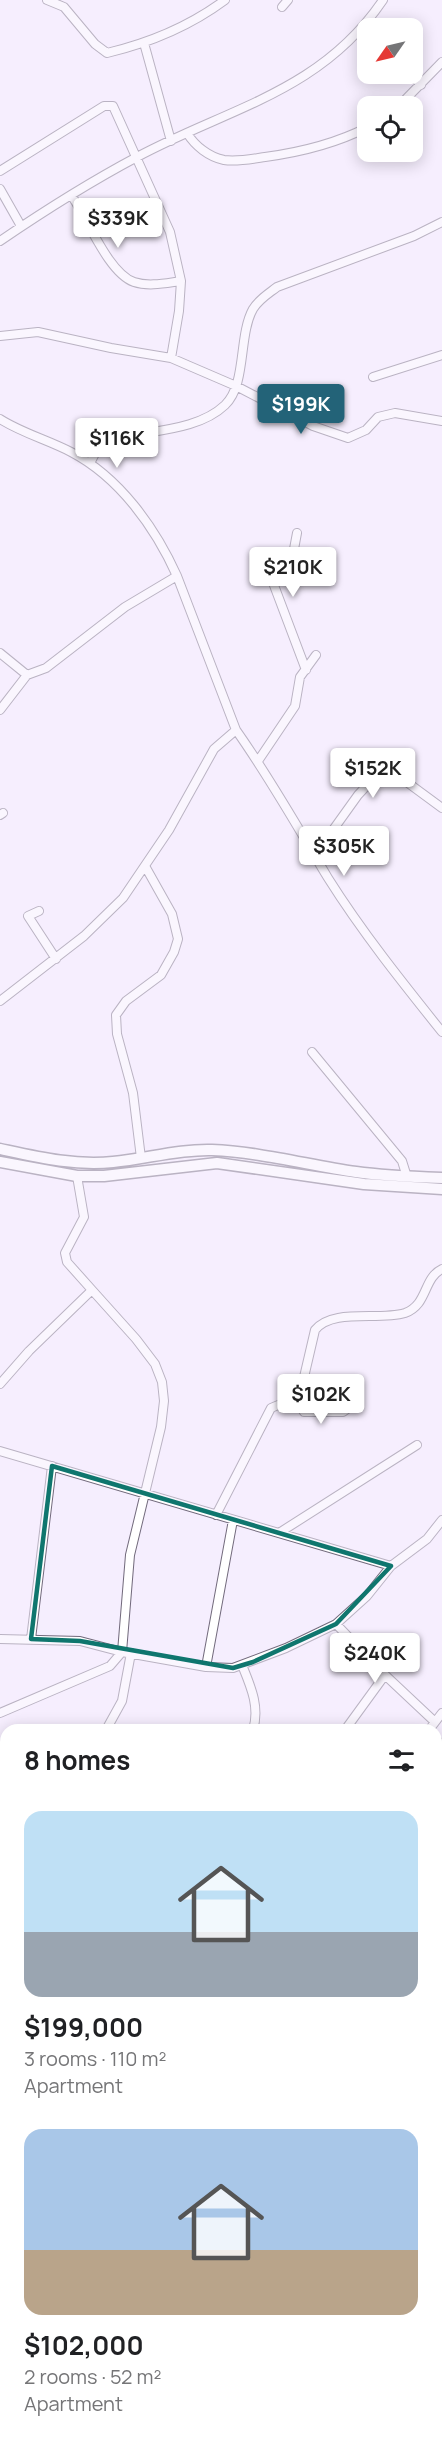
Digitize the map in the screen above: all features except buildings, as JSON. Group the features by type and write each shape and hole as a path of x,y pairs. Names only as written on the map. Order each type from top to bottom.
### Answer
{"main road":[{"path":"0,1149 67,1162 113,1162 178,1151 211,1150 357,1172 442,1179"},
{"path":"0,1162 77,1176 104,1176 217,1163 364,1184 442,1189"}],"street":[{"path":"47,0 64,7 95,44 106,53 144,43 193,22 225,0"},
{"path":"373,18 383,0"},
{"path":"0,240 137,157 290,86 357,37"},
{"path":"144,43 171,141"},
{"path":"409,96 442,62"},
{"path":"0,171 109,104 115,109 170,232 181,281 179,311 171,358"},
{"path":"187,133 200,148 212,156 225,160 300,152 337,141 357,132"},
{"path":"0,189 21,226"},
{"path":"71,195 117,271 133,282 148,285 181,281"},
{"path":"90,463 97,450 110,439 191,424 223,407 231,399 236,386 245,328 254,308 261,299 277,287 414,236 442,222"},
{"path":"0,336 38,332 171,358 236,386 313,426 348,438 366,430 378,417 395,413 442,421"},
{"path":"373,377 442,355"},
{"path":"0,419 90,463 133,504 165,548 236,730 377,949 442,1032"},
{"path":"297,532 291,565 272,580 306,670"},
{"path":"0,710 27,675 46,668 125,607 177,576"},
{"path":"0,653 27,675"},
{"path":"258,761 296,706 300,677 316,655"},
{"path":"0,1001 84,936 123,898 169,830 214,748 236,730"},
{"path":"315,855 358,795 385,766 442,808"},
{"path":"141,1158 133,1093 117,1034 116,1015 126,1001 161,975 174,952 178,939 172,914 144,866"},
{"path":"39,911 28,916 56,959"},
{"path":"312,1052 402,1161 407,1177"},
{"path":"77,1176 84,1217 65,1253 67,1262 136,1339 155,1364 162,1382 164,1401 162,1427 130,1555 122,1701 109,1724"},
{"path":"216,1515 271,1408 295,1398 301,1390 315,1330 320,1324 336,1318 381,1317 402,1314 414,1309 421,1302 432,1275 442,1269"},
{"path":"0,1384 92,1290"},
{"path":"295,1398 304,1412 343,1412 357,1402"},
{"path":"279,1533 417,1445"},
{"path":"0,1451 391,1566"},
{"path":"31,1639 52,1466"},
{"path":"206,1667 233,1520"},
{"path":"0,1639 80,1641 206,1667 233,1668 286,1648 336,1624 367,1596 391,1566 438,1531 442,1520"},
{"path":"336,1624 430,1724"},
{"path":"0,1713 110,1666 126,1652"},
{"path":"242,1665 251,1687 257,1713 254,1724"},
{"path":"349,1724 385,1675"}],"highlighted area":[{"path":"52,1466 391,1566 336,1624 253,1662 233,1668 80,1641 31,1639"}]}
